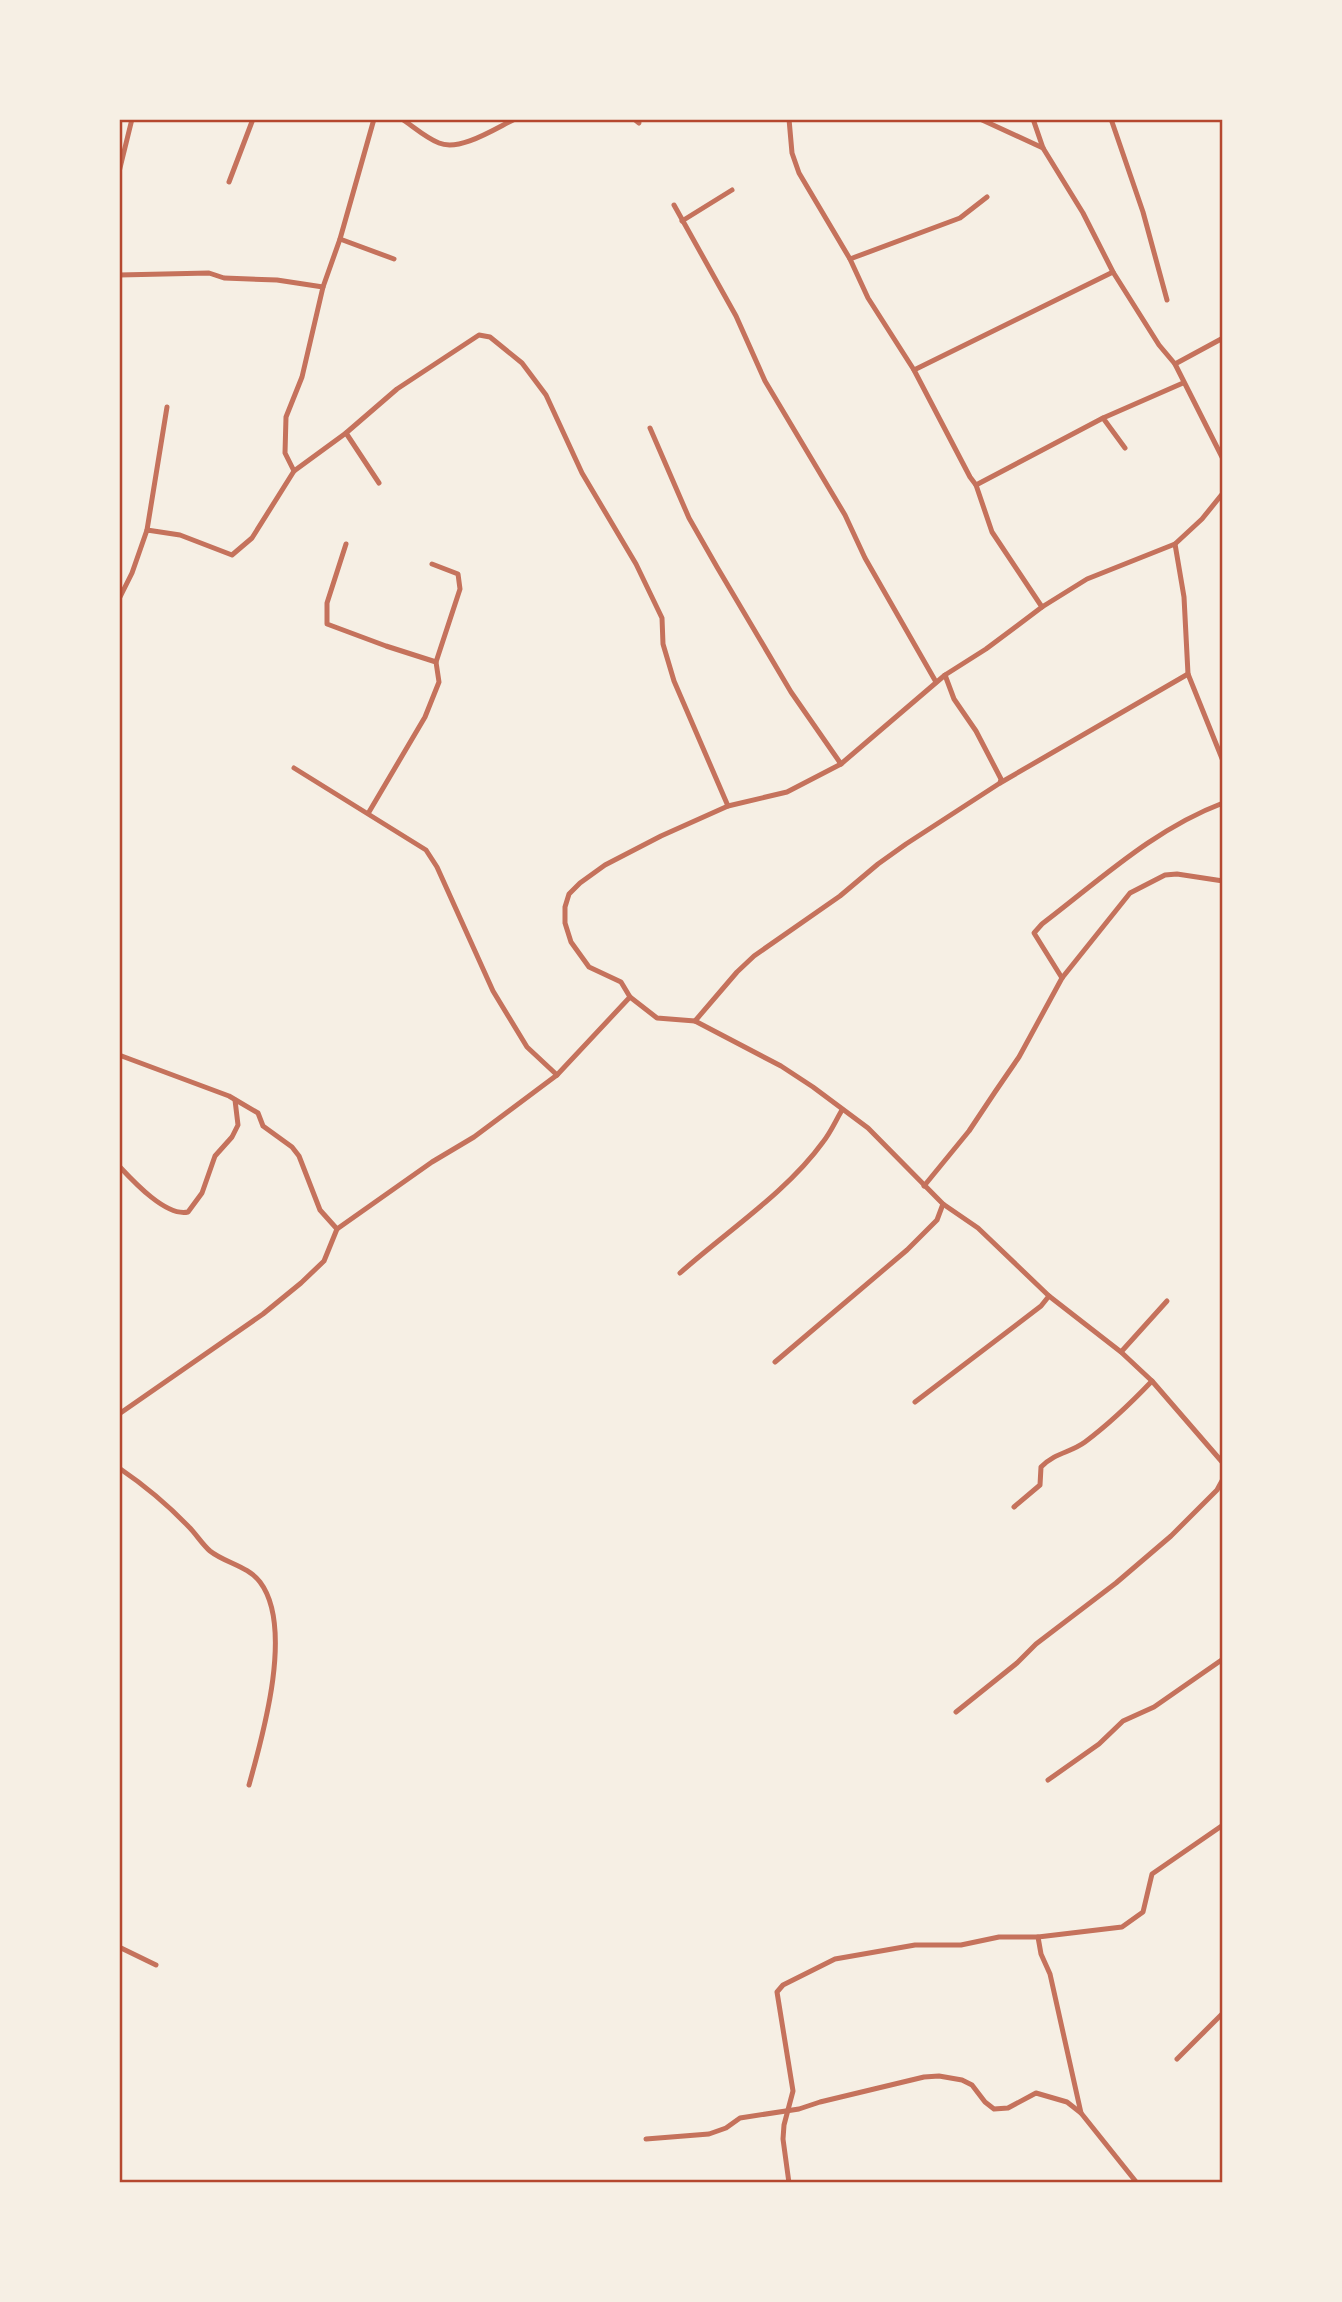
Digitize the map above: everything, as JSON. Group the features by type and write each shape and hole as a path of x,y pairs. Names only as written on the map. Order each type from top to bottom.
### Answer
{"street":[{"path":"119,172 120,153 132,119"},
{"path":"229,182 253,119"},
{"path":"294,471 285,453 286,417 302,377 323,287 340,239 374,119"},
{"path":"402,119 439,143 452,145 465,143 515,119"},
{"path":"789,119 792,153 799,173 850,259 868,298 914,370 976,485 992,532 1042,607"},
{"path":"980,119 1043,148"},
{"path":"1033,119 1043,148 1083,213 1113,272 1159,345 1175,364 1223,458"},
{"path":"1111,119 1143,212 1167,300"},
{"path":"682,221 733,190"},
{"path":"850,259 960,218 987,197"},
{"path":"674,205 736,316 765,381 845,515 865,558 936,682"},
{"path":"340,239 394,259"},
{"path":"914,370 1113,272"},
{"path":"119,275 209,273 224,278 277,280 323,287"},
{"path":"147,530 180,535 232,555 251,538 294,471 346,433 397,389 479,335 490,337 522,363 546,395 582,473 618,530 662,618 663,644 674,681 729,806"},
{"path":"1175,364 1223,338"},
{"path":"976,485 1103,418 1183,383"},
{"path":"119,599 132,573 147,530 167,407"},
{"path":"1103,418 1125,448"},
{"path":"650,428 689,518 791,692 841,764"},
{"path":"346,433 379,483"},
{"path":"1223,493 1202,519 1175,544 1087,579 1042,607 936,682 841,764 787,792 729,806 661,836 605,865 569,894 565,907 565,923 571,942 589,967 621,982 630,997 657,1018 695,1021 781,1066 868,1128 943,1205 978,1228 1049,1296 1121,1352 1152,1381 1223,1463"},
{"path":"346,544 327,603 327,624 436,662"},
{"path":"1175,544 1184,597 1188,674 1223,761"},
{"path":"369,812 425,717 439,682 436,662 460,589 458,574 432,564"},
{"path":"695,1021 754,956 840,896 897,850 1000,783 1188,674"},
{"path":"945,675 954,699 976,731 1001,779 1000,783"},
{"path":"294,768 369,812 426,850 438,867 493,991 527,1047 557,1076"},
{"path":"1062,978 1034,933 1042,924 1154,837 1196,813 1223,803"},
{"path":"924,1186 969,1131 1019,1057 1062,978 1130,893 1165,875 1177,874 1223,881"},
{"path":"119,1414 263,1314 301,1283 324,1261 337,1229 422,1169 474,1137 557,1076 630,997"},
{"path":"119,1055 229,1096 258,1113 263,1126 292,1147 299,1156 320,1210 337,1229"},
{"path":"119,1166 143,1191 178,1212 188,1212 202,1193 215,1156 232,1137 238,1125 235,1100"},
{"path":"680,1273 739,1226 799,1170 823,1143 842,1110"},
{"path":"775,1363 907,1250 937,1220 943,1205"},
{"path":"915,1402 1041,1306 1049,1296"},
{"path":"1121,1352 1167,1301"},
{"path":"1014,1507 1040,1485 1041,1467 1052,1456 1082,1444 1129,1405 1152,1381"},
{"path":"119,1468 138,1481 187,1525 210,1551 251,1573 260,1583 272,1608 275,1658 267,1721 249,1785"},
{"path":"956,1712 1171,1536 1217,1490 1223,1479"},
{"path":"1048,1780 1099,1744 1122,1721 1154,1707 1223,1659"},
{"path":"789,2183 783,2139 793,2091 776,1999 777,1992 783,1985 835,1959 915,1945 961,1945 999,1937 1038,1937 1122,1927 1143,1912 1152,1874 1223,1825"},
{"path":"1038,1937 1041,1954 1051,1975 1081,2113"},
{"path":"119,1947 156,1965"},
{"path":"1177,2059 1223,2013"},
{"path":"646,2139 709,2134 726,2128 740,2118 789,2110 902,2082 939,2076 962,2080 972,2085 994,2109 1008,2108 1041,2092 1067,2102 1081,2113 1137,2183"}]}
